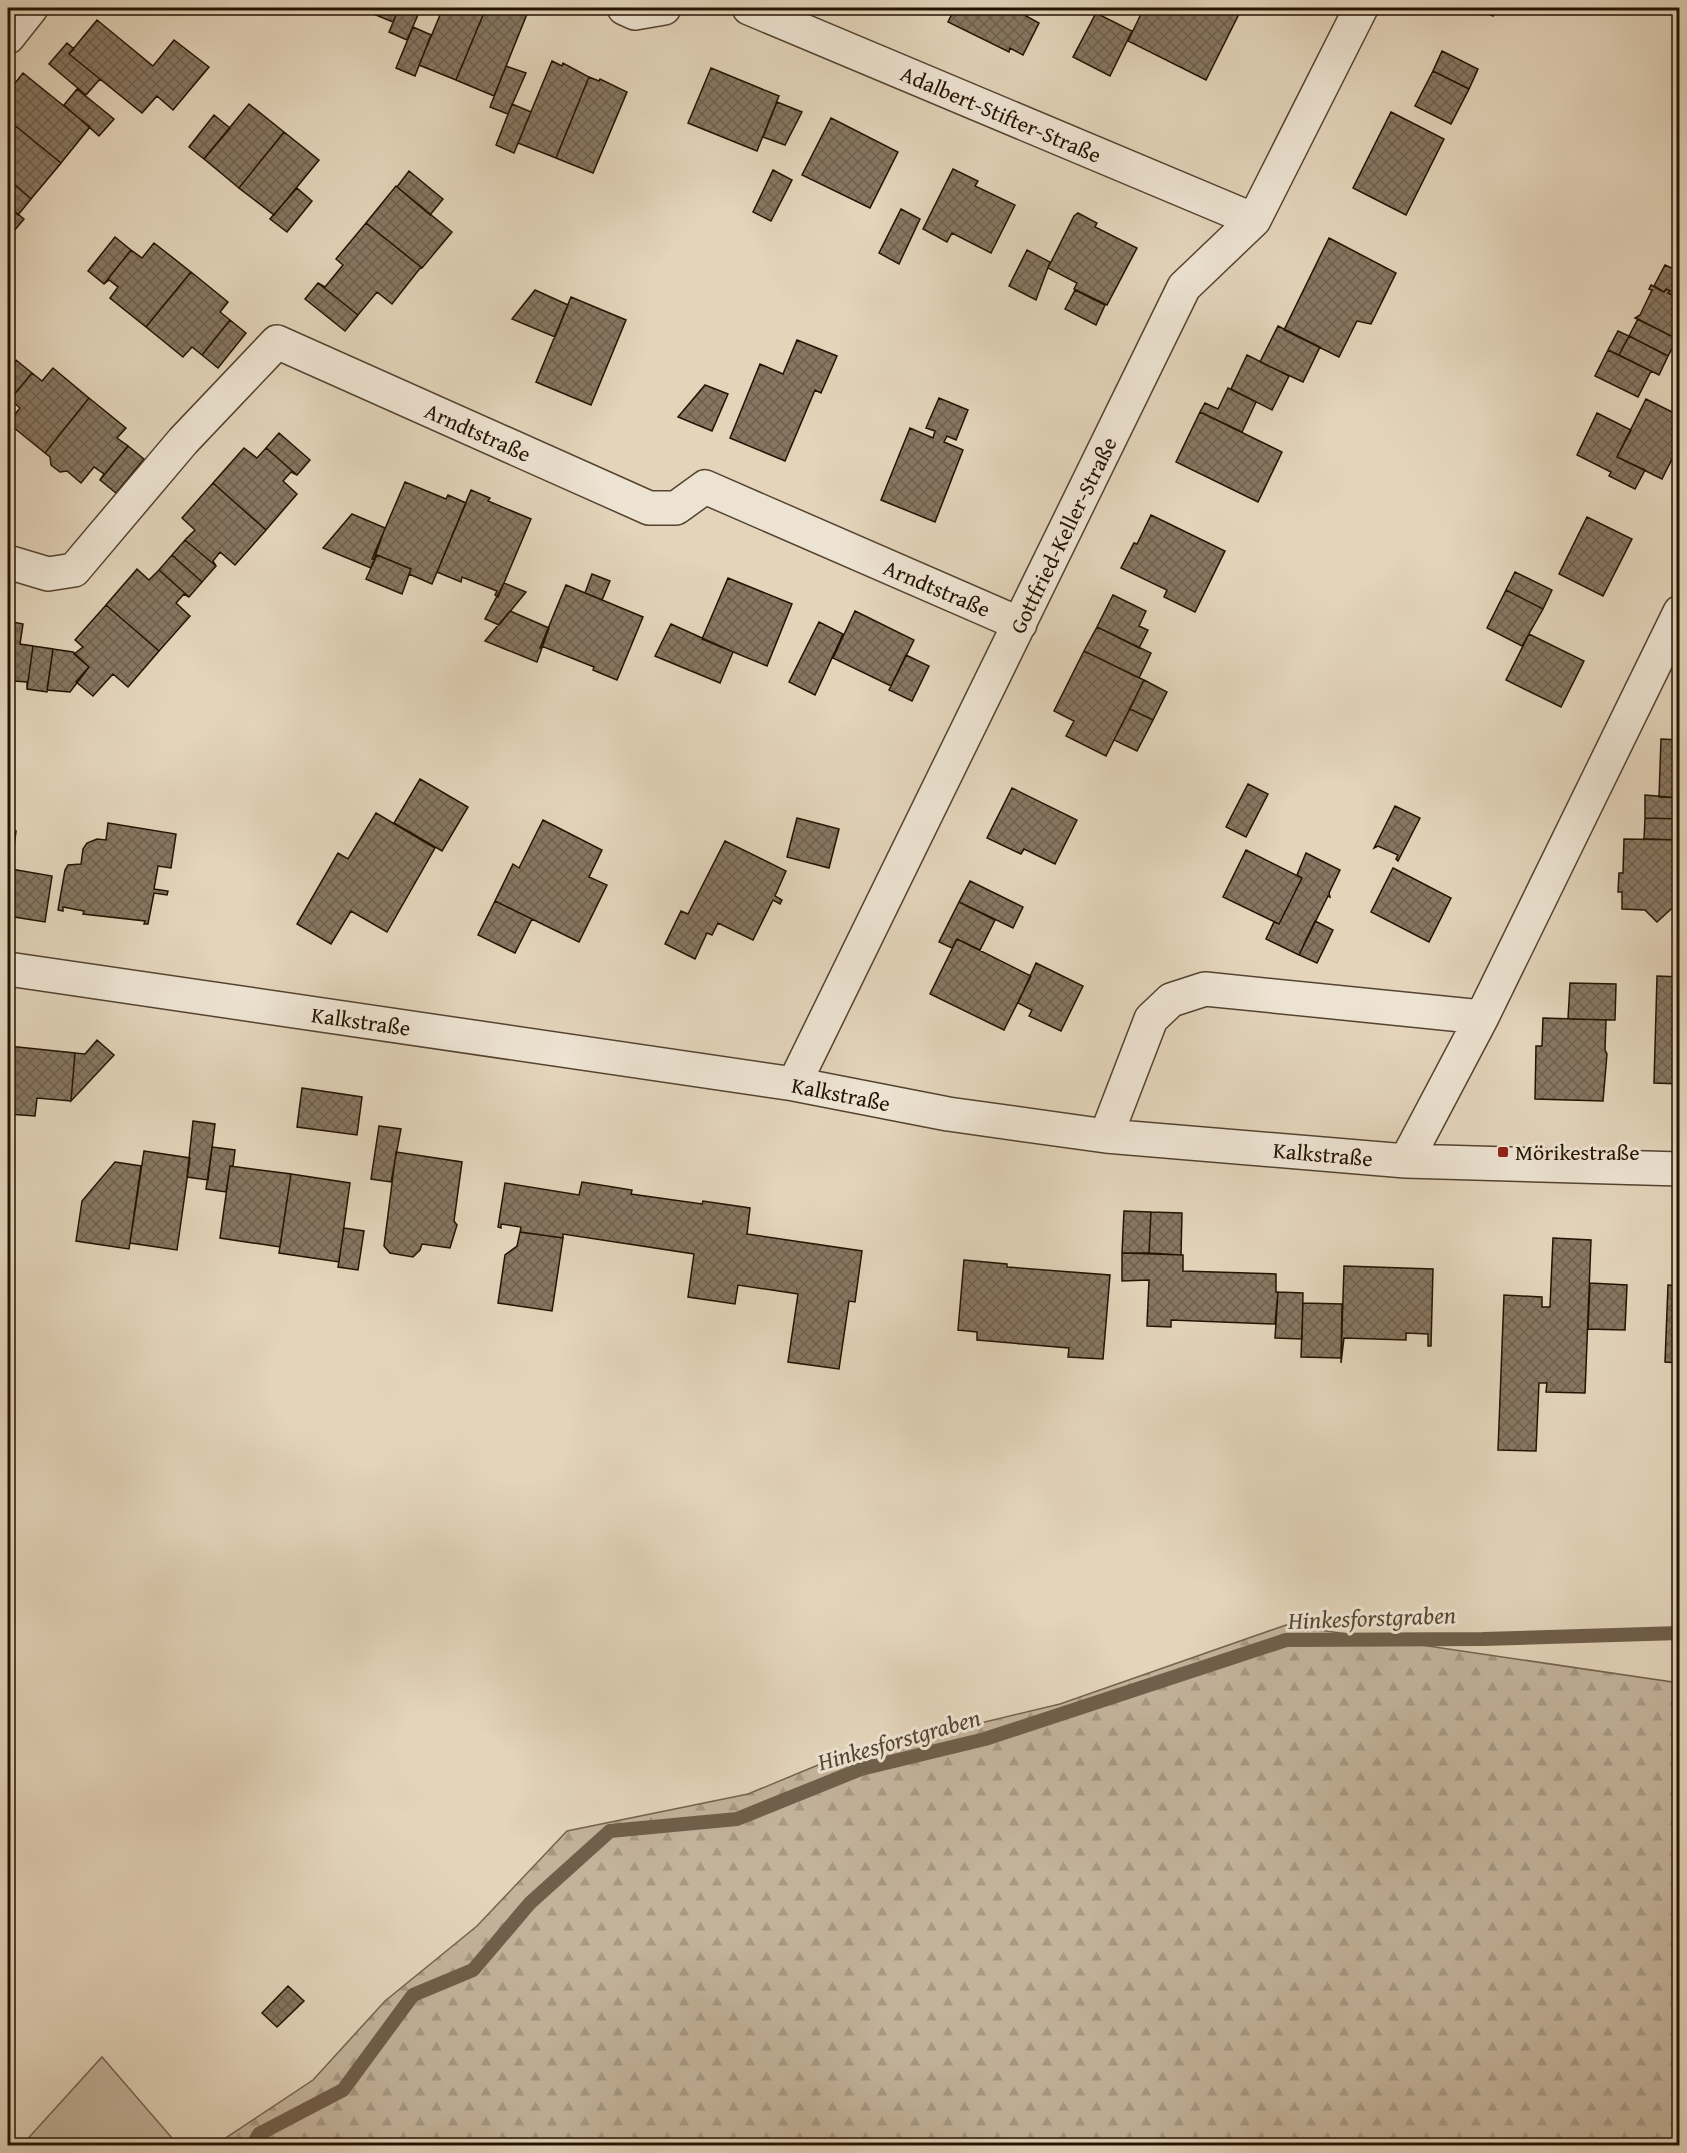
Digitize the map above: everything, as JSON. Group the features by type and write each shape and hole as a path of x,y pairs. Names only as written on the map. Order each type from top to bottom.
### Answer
{"street":[{"path":"8,37 31,8"},
{"name":"Adalbert-Stifter-Straße","path":"749,8 1254,220"},
{"name":"Gottfried-Keller-Straße","path":"794,1084 1184,287 1254,220 1361,8"},
{"name":"Arndtstraße","path":"8,562 48,574 74,570 183,441 277,342 649,508 676,508 705,487 1020,624"},
{"path":"1407,1161 1482,1017 1680,612"},
{"name":"Kalkstraße","path":"8,969 794,1084 948,1114 1106,1136 1407,1161 1680,1169"},
{"path":"1106,1136 1151,1019 1171,1000 1205,989 1482,1017"}],"green space":[{"path":"1286,1625 1679,1683 1679,2145 215,2145 313,2080 385,2001 477,1926 567,1831 748,1794 835,1758 1060,1704"},
{"path":"102,2057 178,2145 22,2145"}],"building":[{"path":"359,8 399,8 393,22"},
{"path":"399,8 421,8 407,40 389,32"},
{"path":"443,8 486,8 456,80 419,65"},
{"path":"486,8 516,8 527,14 494,96 456,80"},
{"path":"955,8 1030,8 1026,16 1039,23 1023,55 1010,48 1009,52 948,22"},
{"path":"1144,8 1242,8 1206,80 1128,41"},
{"path":"1475,8 1497,8 1493,16"},
{"path":"1096,13 1132,31 1110,76 1073,57"},
{"path":"97,20 153,66 174,40 209,67 173,110 157,96 142,113 69,54"},
{"path":"413,27 431,35 415,76 396,68"},
{"path":"67,43 74,49 69,54 100,79 86,95 49,64"},
{"path":"1442,51 1478,69 1469,89 1433,71"},
{"path":"552,61 562,66 563,63 589,77 556,158 518,143"},
{"path":"506,66 526,73 508,114 490,107"},
{"path":"711,68 779,96 757,151 688,123"},
{"path":"1433,71 1469,89 1451,124 1415,106"},
{"path":"23,73 90,127 61,163 8,120 8,92"},
{"path":"589,77 599,81 600,79 627,92 593,173 556,158"},
{"path":"77,89 114,119 99,136 64,105"},
{"path":"777,102 802,112 785,145 763,137"},
{"path":"249,104 284,132 239,188 204,159"},
{"path":"512,104 531,112 514,153 496,145"},
{"path":"1391,112 1444,139 1406,215 1353,188"},
{"path":"214,115 230,128 204,159 189,147"},
{"path":"831,118 898,152 870,208 802,175"},
{"path":"8,120 61,163 31,199 8,179"},
{"path":"284,132 319,160 274,215 239,188"},
{"path":"953,169 978,181 975,186 1015,205 991,253 952,233 947,242 923,229"},
{"path":"773,170 792,180 771,221 753,212"},
{"path":"409,171 443,199 430,215 397,187"},
{"path":"8,179 31,199 18,215 8,206"},
{"path":"396,186 452,232 422,268 366,223"},
{"path":"297,188 312,201 287,232 270,219"},
{"path":"8,206 24,219 9,237 8,235"},
{"path":"901,209 920,219 899,264 879,253"},
{"path":"1078,213 1097,223 1095,227 1137,248 1107,305 1074,289 1077,283 1048,268 1074,216"},
{"path":"366,223 421,267 392,304 377,292 358,315 318,283 325,287 343,265 336,259"},
{"path":"115,237 131,250 104,284 88,271"},
{"path":"1329,238 1396,273 1371,324 1357,321 1339,357 1284,330"},
{"path":"154,243 191,272 146,327 110,298 118,287 109,280 104,284 131,250 142,258"},
{"path":"1027,250 1050,262 1036,300 1009,286"},
{"path":"1665,265 1680,272 1680,299 1668,293 1670,291 1666,289 1664,292 1654,286"},
{"path":"191,272 228,302 220,312 230,320 202,355 192,347 183,357 146,327"},
{"path":"318,283 358,315 345,331 305,299"},
{"path":"1651,285 1664,292 1666,289 1670,291 1668,293 1680,299 1680,333 1677,339 1635,318 1640,315 1652,290 1649,289"},
{"path":"535,290 568,305 555,337 512,319"},
{"path":"1075,290 1105,305 1096,325 1065,309"},
{"path":"571,297 626,320 591,405 536,382"},
{"path":"1638,319 1677,339 1668,356 1629,336"},
{"path":"230,320 246,333 218,368 202,355"},
{"path":"1278,326 1320,347 1303,382 1260,362"},
{"path":"1618,331 1629,336 1619,355 1608,350"},
{"path":"1629,336 1668,356 1659,375 1619,355"},
{"path":"797,340 837,356 821,393 815,390 785,461 730,438 760,364 783,374"},
{"path":"1608,350 1651,371 1638,397 1595,376"},
{"path":"1247,355 1289,376 1272,410 1231,389"},
{"path":"16,360 32,373 8,402 8,370"},
{"path":"53,368 89,398 45,453 8,423 20,408 11,400 8,404 8,402 32,373 42,381"},
{"path":"705,385 728,394 712,431 678,417"},
{"path":"1228,388 1256,402 1242,432 1200,412 1205,403 1218,409"},
{"path":"89,398 126,428 117,438 128,446 100,480 104,474 94,467 81,483 67,471 60,472 51,465 50,457 45,453"},
{"path":"939,398 968,410 956,440 947,436 944,442 963,450 935,522 881,500 910,428 933,438 935,431 926,428"},
{"path":"1646,399 1680,416 1680,443 1662,479 1617,457"},
{"path":"1200,412 1282,452 1258,502 1176,462"},
{"path":"1597,413 1631,430 1617,457 1645,470 1635,489 1609,476 1611,472 1577,455"},
{"path":"279,433 310,460 297,475 266,448"},
{"path":"128,446 144,459 116,493 100,480"},
{"path":"244,448 257,458 266,448 297,475 291,472 283,481 297,494 266,530 213,483"},
{"path":"405,482 446,499 448,495 466,503 432,584 409,574 411,569 377,555 374,560 372,559"},
{"path":"213,483 266,530 235,565 220,552 213,561 216,566 185,540 195,530 182,518"},
{"path":"471,490 490,498 488,501 531,519 498,597 495,595 497,591 462,577 461,582 437,572"},
{"path":"352,514 385,528 371,568 323,548"},
{"path":"1151,515 1225,551 1195,612 1164,597 1167,590 1121,568 1134,543 1137,544"},
{"path":"1587,517 1632,539 1603,596 1559,574"},
{"path":"185,540 216,566 202,582 172,555"},
{"path":"172,555 202,582 189,597 159,570"},
{"path":"377,555 411,569 402,594 366,579"},
{"path":"137,569 149,580 159,570 189,597 184,594 176,603 190,616 159,651 106,605"},
{"path":"1515,572 1552,590 1543,609 1506,590"},
{"path":"592,574 610,581 602,600 585,593"},
{"path":"728,578 792,604 767,666 702,639"},
{"path":"504,583 526,592 499,625 485,619"},
{"path":"566,585 643,617 617,680 593,670 594,667 544,647 540,648"},
{"path":"1506,590 1543,609 1522,646 1487,628"},
{"path":"1113,595 1146,611 1139,626 1148,630 1139,648 1097,627"},
{"path":"106,605 159,651 128,687 113,674 93,696 76,682 89,667 74,654 83,647 75,640"},
{"path":"510,611 549,628 537,662 485,641"},
{"path":"855,611 914,640 891,686 833,658"},
{"path":"8,621 23,624 20,644 33,646 27,689 27,682 14,681 12,694 8,693"},
{"path":"819,622 843,634 815,695 789,682"},
{"path":"671,624 733,652 720,683 655,656"},
{"path":"1097,627 1151,653 1139,678 1084,651"},
{"path":"1529,634 1584,661 1561,707 1506,680"},
{"path":"33,646 53,649 47,692 27,689"},
{"path":"53,649 73,652 89,667 70,692 47,690"},
{"path":"1084,651 1144,680 1106,756 1066,736 1074,721 1054,711"},
{"path":"906,655 929,666 912,701 889,690"},
{"path":"1144,680 1167,692 1153,720 1130,709"},
{"path":"1130,709 1153,720 1137,751 1114,740"},
{"path":"1661,739 1680,740 1680,798 1659,797"},
{"path":"420,779 468,807 442,851 394,823"},
{"path":"1248,784 1268,794 1246,837 1226,827"},
{"path":"1012,788 1077,820 1055,864 1024,849 1021,854 987,838"},
{"path":"1645,795 1680,798 1680,819 1645,818"},
{"path":"1395,806 1420,818 1398,861 1396,859 1398,855 1378,846 1374,848"},
{"path":"376,813 435,848 387,932 351,911 331,944 297,924 338,853 348,859"},
{"path":"797,818 839,829 829,868 787,857"},
{"path":"1645,818 1680,819 1680,840 1644,839"},
{"path":"543,820 602,850 589,877 607,885 579,942 495,901 513,864 519,868"},
{"path":"108,823 176,834 171,868 158,866 154,889 168,891 167,895 154,893 148,924 144,924 145,921 83,914 84,911 63,907 63,911 58,910 65,870 68,865 81,864 83,849 87,843 97,839 106,840"},
{"path":"8,829 16,831 11,871 8,870"},
{"path":"1624,839 1680,840 1680,901 1657,922 1645,910 1622,909 1622,892 1618,892 1619,873 1623,873"},
{"path":"725,841 786,871 775,896 782,900 780,904 773,900 753,940 718,923 712,935 707,933 695,959 665,944 681,911 688,914"},
{"path":"1246,850 1302,878 1279,924 1223,897"},
{"path":"1306,853 1340,870 1329,893 1330,897 1328,896 1299,955 1266,939 1274,922 1279,924 1302,878 1297,875"},
{"path":"1393,868 1451,898 1429,942 1371,912"},
{"path":"11,869 52,876 45,922 8,916"},
{"path":"970,881 1023,907 1013,928 959,902"},
{"path":"495,901 532,919 515,953 478,935"},
{"path":"959,902 995,920 980,950 957,939 952,948 939,942"},
{"path":"1315,921 1333,930 1317,963 1299,955"},
{"path":"957,939 1031,976 1004,1030 930,994"},
{"path":"1036,963 1083,986 1061,1031 1029,1016 1032,1010 1018,1003"},
{"path":"1657,976 1680,977 1680,1084 1654,1083"},
{"path":"1570,983 1616,984 1615,1020 1568,1019"},
{"path":"1543,1018 1606,1020 1605,1050 1607,1054 1603,1101 1535,1099 1536,1046 1542,1046"},
{"path":"97,1040 114,1055 71,1101 75,1053 85,1054"},
{"path":"8,1046 75,1053 71,1101 37,1098 35,1116 8,1114"},
{"path":"302,1088 362,1097 357,1135 297,1127"},
{"path":"193,1121 215,1124 208,1180 187,1177"},
{"path":"379,1126 401,1129 391,1182 371,1179"},
{"path":"212,1147 235,1150 226,1192 206,1189"},
{"path":"144,1151 190,1158 177,1250 130,1243"},
{"path":"396,1152 462,1162 454,1221 457,1225 450,1248 422,1244 413,1257 390,1253 384,1246"},
{"path":"115,1162 141,1166 129,1249 76,1241 82,1201"},
{"path":"230,1166 291,1174 280,1247 220,1238"},
{"path":"291,1174 350,1183 339,1262 279,1253"},
{"path":"582,1182 632,1190 631,1194 750,1208 747,1234 862,1251 855,1302 849,1301 839,1369 788,1362 798,1294 738,1285 735,1304 688,1297 694,1254 563,1234 563,1238 520,1232 521,1227 501,1224 501,1228 498,1227 505,1183 579,1195"},
{"path":"1124,1211 1151,1212 1149,1253 1122,1253"},
{"path":"1151,1212 1182,1213 1181,1255 1149,1253"},
{"path":"344,1228 364,1231 358,1270 338,1267"},
{"path":"520,1232 563,1238 552,1311 498,1303 505,1255 517,1246"},
{"path":"1553,1238 1591,1240 1585,1393 1546,1392 1547,1383 1539,1383 1536,1451 1498,1450 1504,1295 1542,1297 1542,1307 1550,1307"},
{"path":"1122,1253 1183,1255 1183,1271 1276,1274 1276,1292 1278,1292 1275,1324 1171,1320 1171,1327 1147,1326 1149,1280 1122,1281"},
{"path":"964,1260 1007,1264 1007,1267 1110,1275 1103,1359 1068,1357 1069,1348 977,1340 977,1332 958,1330"},
{"path":"1344,1266 1433,1269 1431,1346 1428,1346 1428,1334 1406,1333 1406,1340 1344,1338 1341,1363"},
{"path":"1590,1283 1627,1285 1625,1330 1588,1329"},
{"path":"1668,1285 1680,1286 1680,1363 1665,1362"},
{"path":"1278,1292 1303,1293 1302,1339 1275,1338"},
{"path":"1303,1303 1342,1304 1341,1358 1301,1357"},
{"path":"288,1986 304,2001 277,2027 262,2013"}],"waterway":[{"name":"Hinkesforstgraben","path":"252,2146 259,2134 343,2090 413,1995 473,1970 530,1903 610,1831 737,1819 861,1769 985,1739 1286,1640 1483,1639 1680,1633"}],"place":[{"name":"Mörikestraße","path":"1503,1152"}]}
